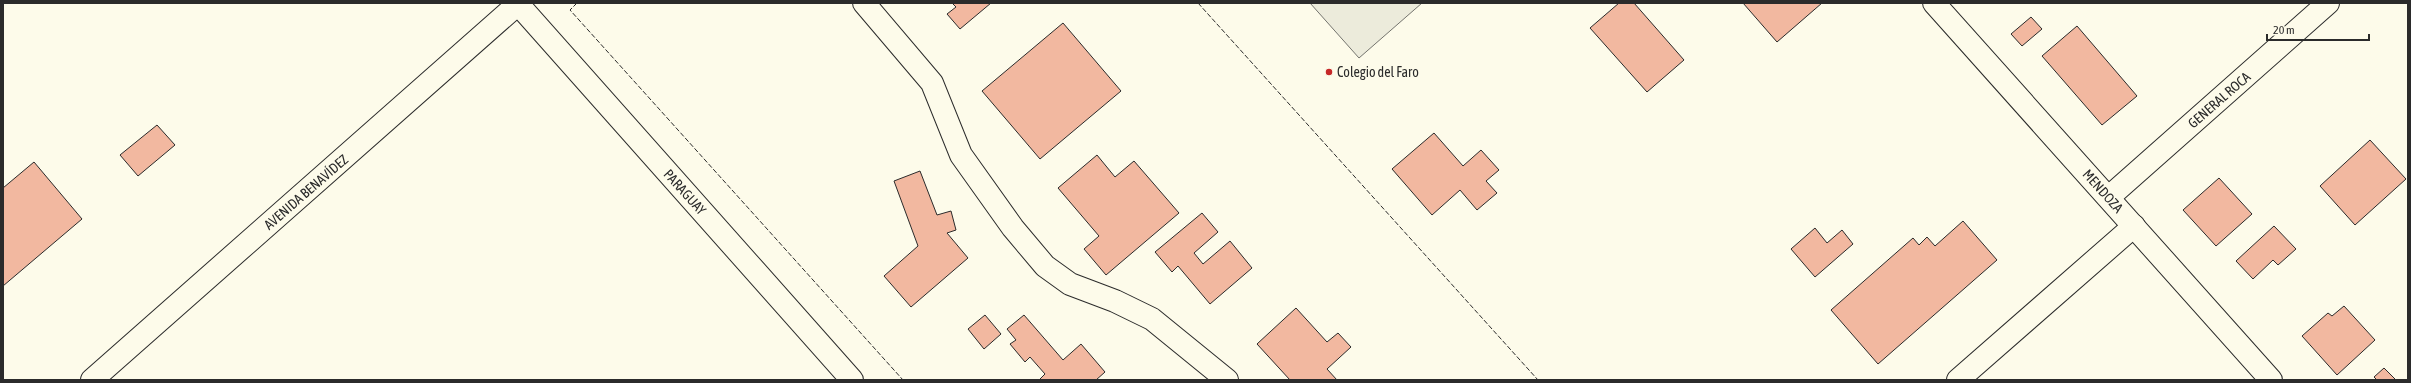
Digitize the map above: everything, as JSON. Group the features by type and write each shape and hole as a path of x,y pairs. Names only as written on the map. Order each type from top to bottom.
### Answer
{"street":[{"path":"864,3 932,83 961,155 1012,228 1045,266 1070,284 1115,301 1152,319 1186,345 1227,380"},
{"name":"MENDOZA","path":"1934,3 2271,380"},
{"name":"GENERAL ROCA","path":"2109,197 2328,3"},
{"name":"AVENIDA BENAVÍDEZ","path":"92,380 519,4"},
{"name":"PARAGUAY","path":"519,4 852,380"},
{"path":"1958,380 2134,226"}],"shaded area":[{"path":"1310,3 1422,3 1359,58"}],"building":[{"path":"952,3 991,3 960,29 947,14 956,7"},
{"path":"1619,3 1634,3 1684,60 1647,92 1590,28"},
{"path":"1743,3 1822,3 1777,42"},
{"path":"2031,17 2042,29 2022,46 2011,34"},
{"path":"1063,23 1121,91 1040,159 982,91"},
{"path":"2077,26 2137,96 2102,125 2042,56"},
{"path":"157,125 175,145 138,176 120,155"},
{"path":"1434,133 1463,166 1481,150 1499,170 1486,181 1497,193 1477,210 1460,190 1432,215 1392,169"},
{"path":"2370,140 2406,179 2355,225 2320,186"},
{"path":"1097,155 1115,177 1134,161 1179,213 1106,275 1084,249 1099,236 1058,188"},
{"path":"34,162 82,219 3,286 3,188"},
{"path":"920,171 937,215 951,211 956,230 947,233 968,258 911,307 884,276 918,246 894,181"},
{"path":"2219,178 2252,214 2216,246 2183,210"},
{"path":"1202,213 1218,232 1194,253 1203,264 1230,241 1252,268 1210,304 1178,266 1172,272 1155,252"},
{"path":"1963,221 1997,260 1878,364 1831,310 1913,238 1919,245 1927,237 1935,246"},
{"path":"2274,226 2296,249 2278,265 2273,260 2253,279 2236,261"},
{"path":"1815,228 1827,243 1842,230 1853,244 1815,277 1791,249"},
{"path":"2344,306 2375,340 2337,375 2302,336 2328,313 2332,316"},
{"path":"1296,308 1327,342 1338,333 1351,347 1327,369 1337,380 1290,380 1257,344"},
{"path":"985,315 1001,334 984,349 968,329"},
{"path":"1024,315 1063,360 1081,344 1105,372 1096,380 1039,380 1045,374 1030,357 1025,362 1010,344 1016,340 1007,329"},
{"path":"2384,368 2396,380 2377,380 2374,377"}],"fence":[{"path":"577,3 570,10 903,380"},
{"path":"1198,3 1538,380"}],"place":[{"name":"Colegio del Faro","path":"1329,72"}]}
